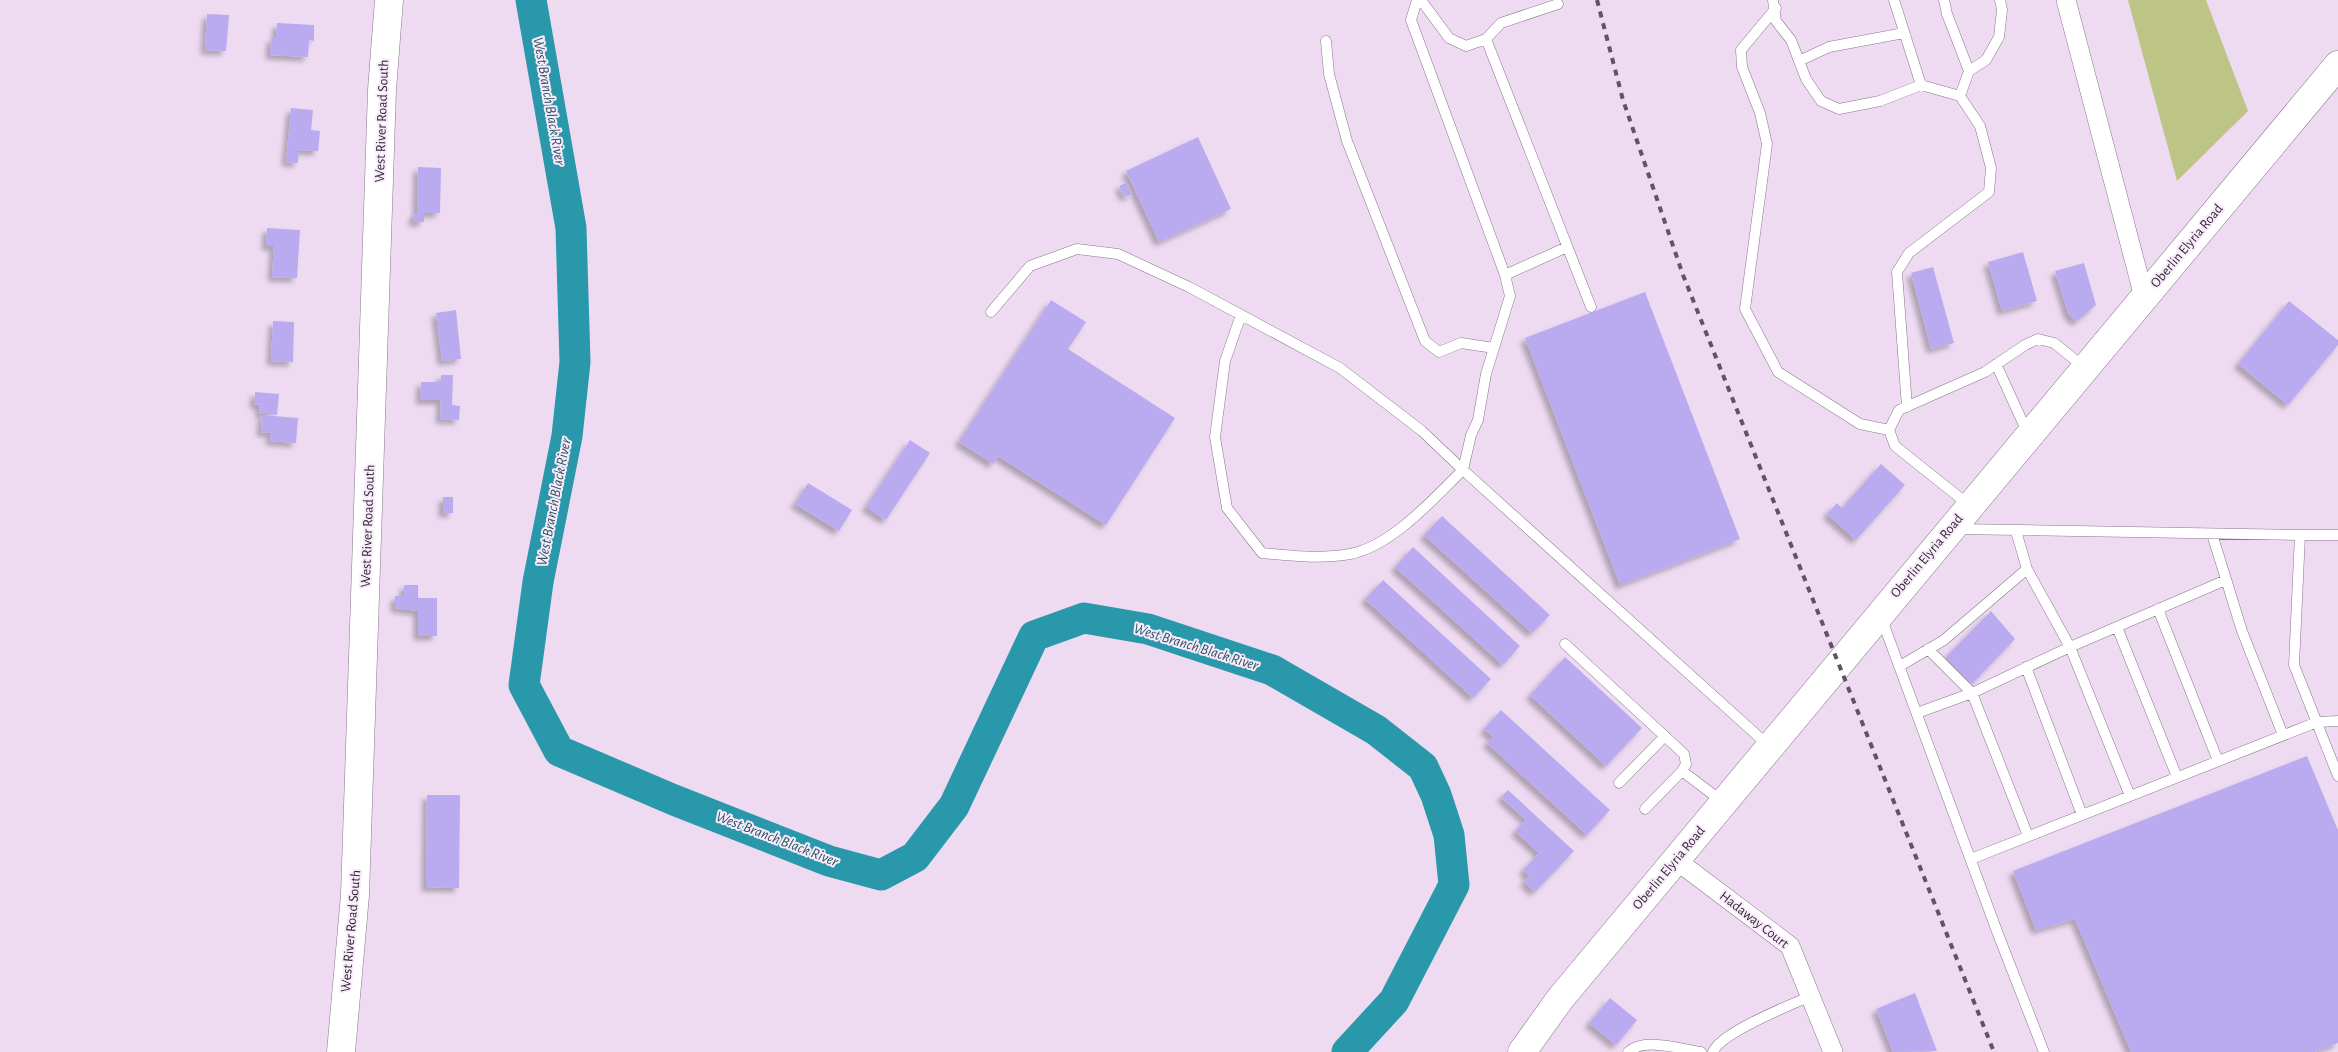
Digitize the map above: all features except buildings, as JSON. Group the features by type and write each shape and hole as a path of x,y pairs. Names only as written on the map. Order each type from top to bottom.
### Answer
{"main road":[{"name":"West River Road South","path":"340,1052 355,895 382,100 389,0"},
{"name":"Oberlin Elyria Road","path":"1522,1052 1560,999 2338,65"}],"street":[{"path":"2066,0 2144,297"},
{"name":"Hadaway Court","path":"1676,860 1790,946 1833,1052"}],"lane":[{"path":"1419,0 1449,38 1466,46 1486,39 1501,23 1558,4"},
{"path":"1241,315 1225,361 1215,437 1227,508 1262,553 1300,557 1351,554 1388,538 1410,521 1463,470 1478,420 1486,374 1510,296 1505,275 1412,20 1419,0"},
{"path":"1773,0 1776,21 1791,40 1806,78 1821,101 1839,109 1880,101 1921,85 1960,96 1980,126 1991,168 1990,192 1909,253 1897,272 1907,406"},
{"path":"1779,0 1775,12 1741,50 1742,68 1760,113 1767,144 1745,309 1778,372 1860,424 1889,430"},
{"path":"1894,0 1921,85"},
{"path":"1944,0 1947,14 1969,71"},
{"path":"1960,96 1969,71 1986,60 1999,37 2002,10 2000,0"},
{"path":"1800,61 1829,47 1904,33"},
{"path":"1486,39 1591,307"},
{"path":"1326,41 1329,74 1347,141 1425,341 1440,352 1461,343 1494,348"},
{"path":"1505,275 1567,247"},
{"path":"991,312 1030,266 1077,249 1118,254 1189,287 1340,368 1415,426 1770,746"},
{"path":"1970,505 1895,446 1889,430 1899,410 1985,372 2038,339 2054,343 2085,368"},
{"path":"1996,364 2029,435"},
{"path":"1950,529 2338,535"},
{"path":"2016,531 2027,569 2070,646 2130,796"},
{"path":"2212,534 2242,631 2283,735"},
{"path":"2300,535 2294,665 2338,776"},
{"path":"1900,666 1944,640 2027,569"},
{"path":"1917,713 1972,693 2070,646 2226,580"},
{"path":"2158,609 2218,761"},
{"path":"1880,613 2044,1052"},
{"path":"2117,627 2177,777"},
{"path":"1565,644 1684,754 1686,764 1682,771 1645,809"},
{"path":"1928,649 1972,693 2028,836"},
{"path":"2026,668 2082,815"},
{"path":"1971,859 2317,722 2338,721"},
{"path":"1619,783 1665,736"},
{"path":"1682,771 1724,802"},
{"path":"1713,1052 1719,1042 1756,1021 1811,996"},
{"path":"1628,1052 1634,1047 1650,1045 1701,1052"}],"green space":[{"path":"2128,0 2206,0 2248,111 2177,181"}],"waterway":[{"name":"West Branch Black River","path":"531,0 571,228 575,362 567,436 538,582 524,685 559,751 674,800 829,861 881,875 915,857 954,806 1034,636 1084,618 1148,629 1272,670 1376,730 1423,767 1436,795 1449,835 1454,885 1394,1001 1347,1052"}],"railway":[{"path":"1597,0 1623,100 1683,275 1994,1052"}]}
